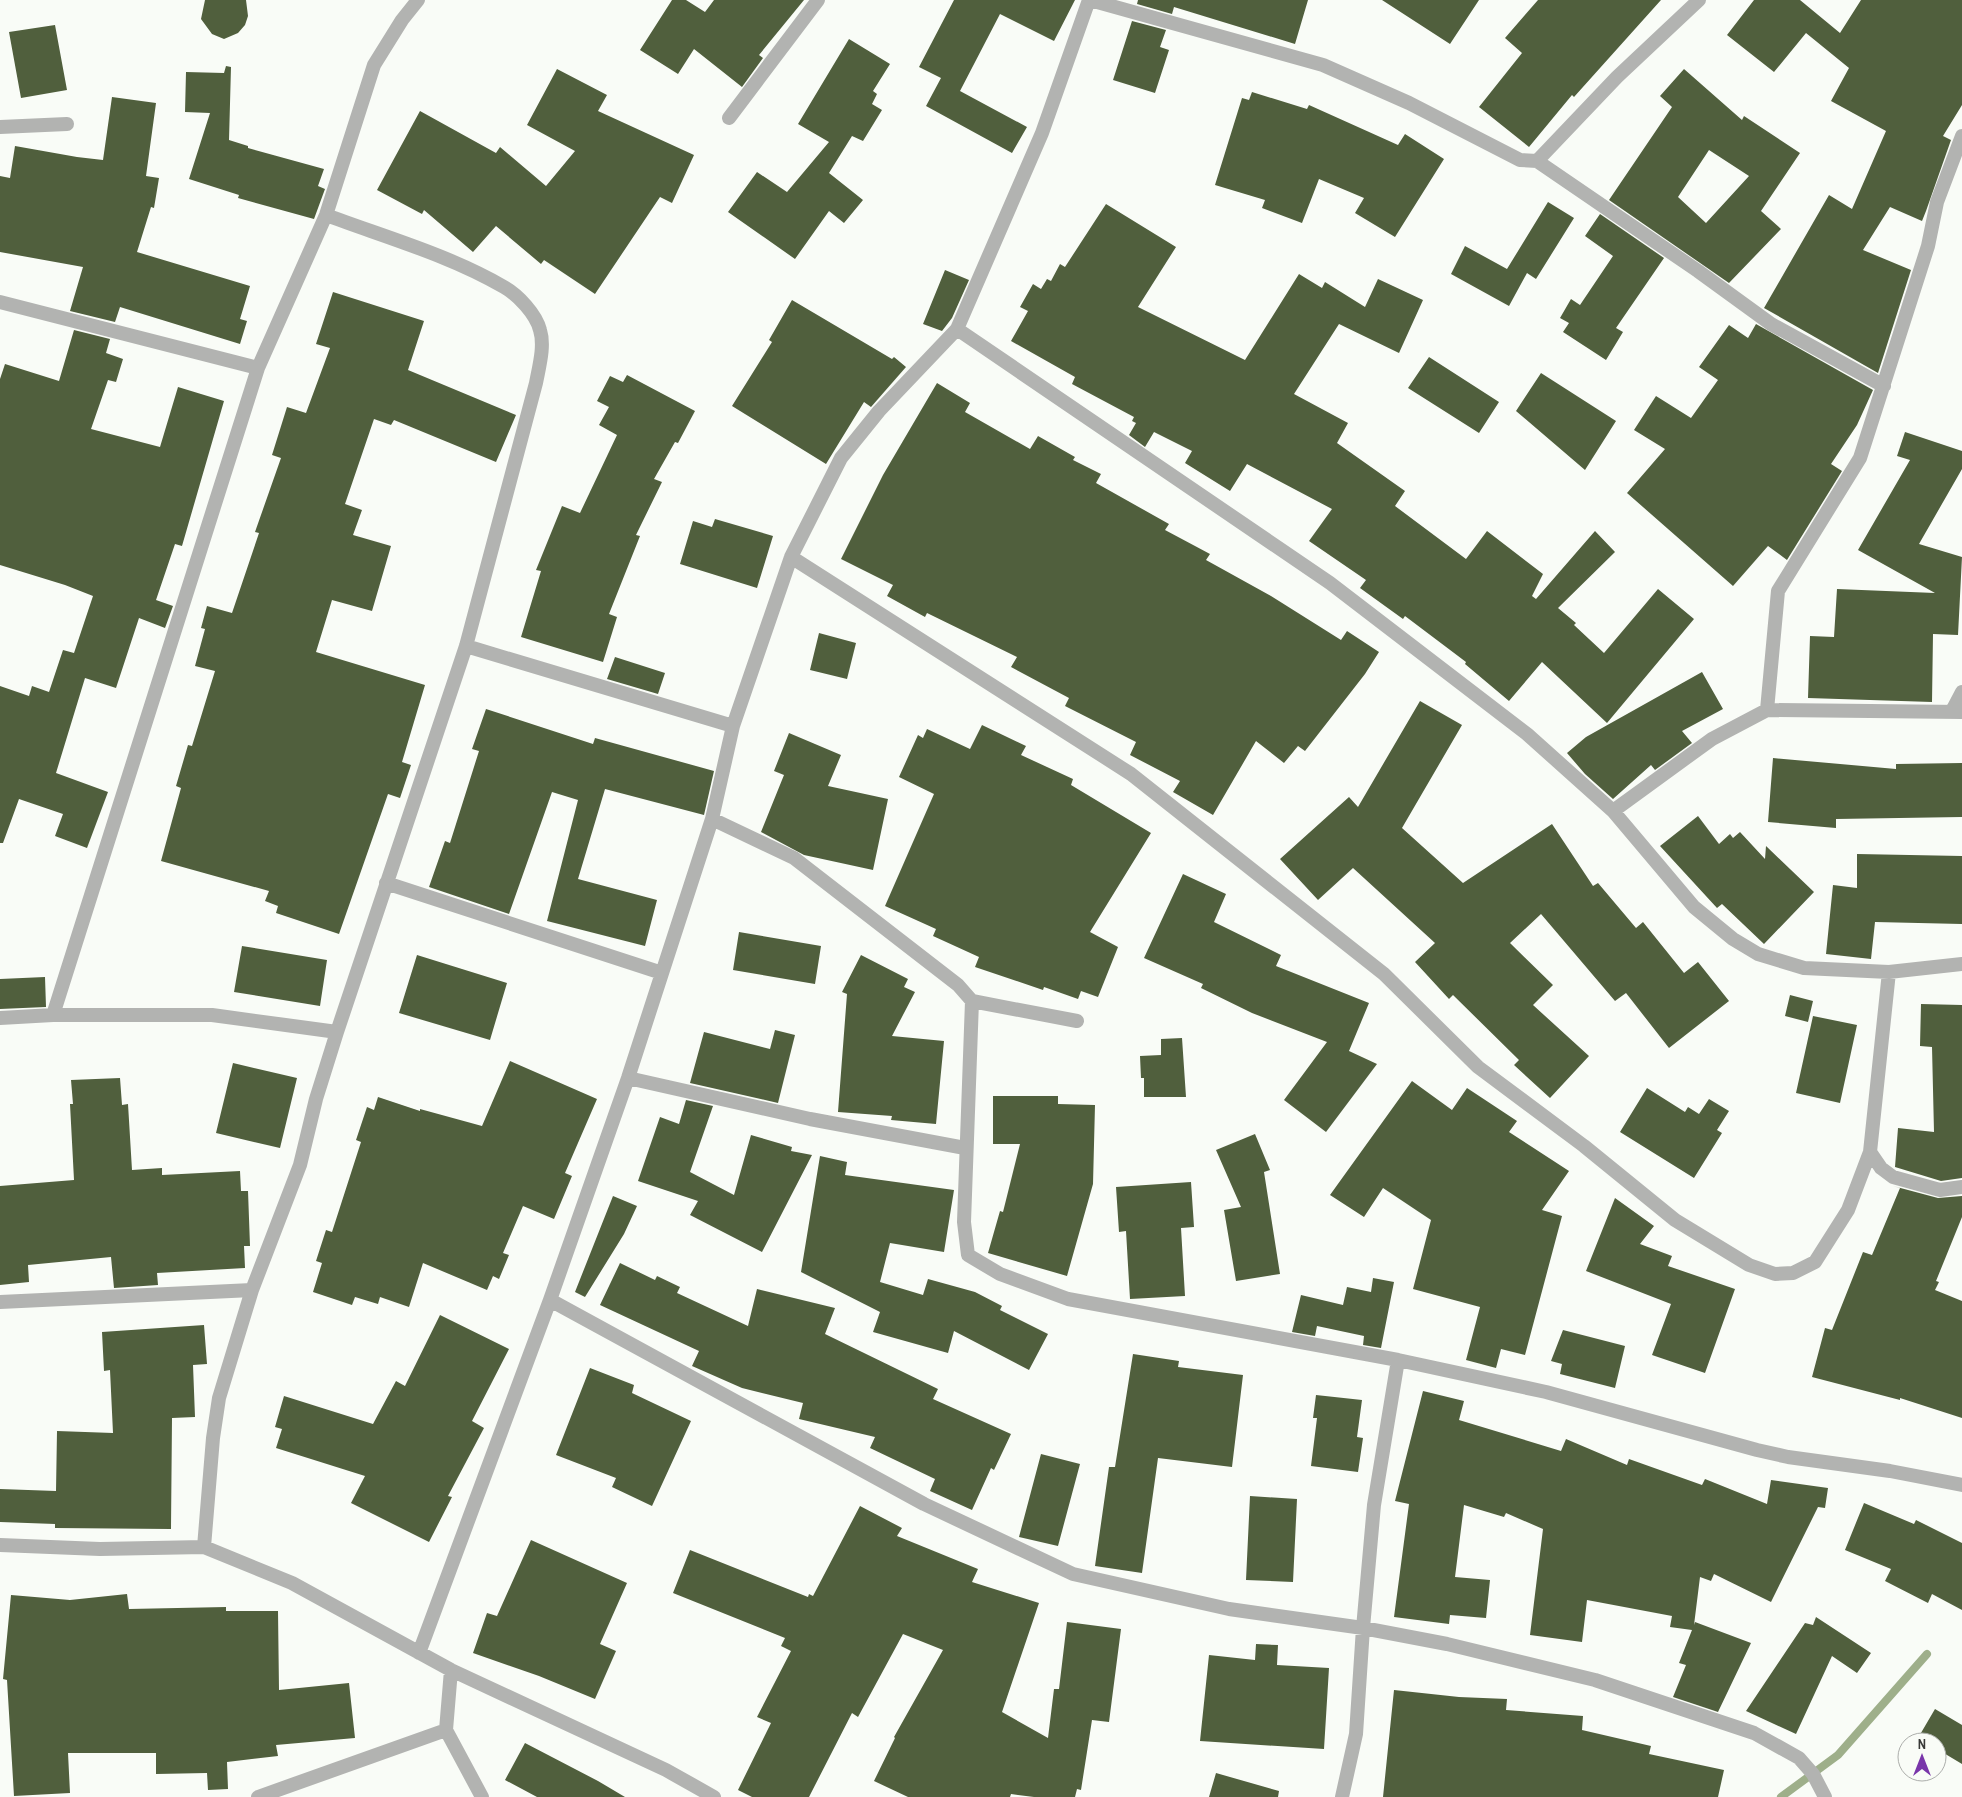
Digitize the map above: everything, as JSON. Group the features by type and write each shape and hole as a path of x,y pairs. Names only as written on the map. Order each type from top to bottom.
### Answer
{"street":[{"path":"54,1015 258,368 326,215 374,65 402,20 418,0"},
{"path":"730,118 818,0"},
{"path":"419,1653 550,1300 628,1078 712,819 732,726 791,557 841,458 879,411 957,329 1042,133 1090,0 1323,65 1409,103 1520,160 1537,161 1698,271 1771,324 1884,386"},
{"path":"1537,161 1617,77 1698,0"},
{"path":"0,128 67,124"},
{"path":"1767,710 1778,591 1860,458 1928,246 1937,202 1962,136"},
{"path":"204,1547 209,1475 219,1398 252,1290 300,1165 316,1099 337,1032 466,646 536,383 541,356 540,330 531,311 505,287 451,262 326,215"},
{"path":"0,302 258,368"},
{"path":"957,329 1330,583 1527,734 1613,811 1694,907 1733,938 1758,954 1804,968 1889,972 1962,964"},
{"path":"791,557 1131,774 1384,974 1478,1067 1584,1146 1675,1220 1749,1265 1775,1274 1793,1273 1815,1262 1848,1210 1870,1152 1889,972"},
{"path":"466,646 732,726"},
{"path":"1613,811 1712,740 1767,710 1957,712 1962,692"},
{"path":"712,819 794,858 958,985 972,1001 1077,1020"},
{"path":"386,883 662,973"},
{"path":"972,1001 965,1148 964,1222 968,1255 1000,1274 1068,1299 1398,1360 1546,1392 1756,1450 1890,1471 1962,1485"},
{"path":"0,1018 54,1015 212,1015 337,1032"},
{"path":"628,1078 810,1119 965,1148"},
{"path":"1870,1152 1881,1168 1893,1177 1940,1190 1962,1187"},
{"path":"0,1302 252,1290"},
{"path":"550,1300 924,1504 1073,1574 1229,1609 1362,1628 1447,1644 1595,1680 1754,1733 1799,1758 1813,1774 1825,1797"},
{"path":"1342,1797 1356,1734 1362,1628 1374,1505 1398,1360"},
{"path":"0,1545 100,1550 204,1547 292,1583 452,1670 666,1770 714,1797"},
{"path":"452,1670 446,1730 482,1797"},
{"path":"258,1797 446,1730"}],"building":[{"path":"205,0 246,0 248,16 245,25 238,33 224,39 212,34 201,19"},
{"path":"672,0 686,0 705,12 714,0 804,0 759,55 763,58 742,87 694,49 678,74 640,50"},
{"path":"954,0 1075,0 1054,41 1000,14 960,91 1027,127 1012,153 926,106 941,78 919,67"},
{"path":"1138,0 1308,0 1295,44 1174,7 1172,14 1137,4"},
{"path":"1382,0 1479,0 1450,44"},
{"path":"1538,0 1661,0 1574,97 1572,95 1529,147 1479,107 1522,53 1505,38"},
{"path":"1754,0 1800,0 1840,33 1861,0 1962,0 1962,105 1943,136 1951,140 1926,211 1922,221 1890,207 1863,250 1911,270 1878,373 1764,308 1829,195 1852,209 1886,131 1831,101 1849,68 1806,33 1774,72 1727,35"},
{"path":"1132,21 1166,30 1160,47 1169,50 1155,93 1113,80"},
{"path":"55,25 67,90 21,98 9,32"},
{"path":"849,39 890,64 873,91 877,94 872,104 882,110 863,141 852,136 829,173 863,200 844,223 829,211 795,259 728,212 757,172 787,192 829,142 798,124"},
{"path":"226,66 231,67 229,140 248,146 248,148 324,169 318,186 325,189 314,219 238,198 239,195 189,179 210,113 185,112 186,72 224,73"},
{"path":"557,69 607,95 598,111 694,155 672,203 660,197 595,294 544,260 541,264 496,226 473,252 424,210 422,214 377,190 420,111 496,153 500,147 546,186 575,151 527,125"},
{"path":"1684,69 1742,120 1744,116 1800,153 1761,211 1781,229 1729,283 1609,200 1672,107 1660,96","holes":["1709,150 1749,176 1706,223 1678,197"]},
{"path":"1252,92 1307,109 1309,105 1398,145 1405,134 1444,159 1395,237 1355,213 1364,198 1319,179 1302,223 1262,208 1265,200 1215,185 1242,98 1249,100"},
{"path":"112,97 156,103 146,176 159,178 154,208 151,207 137,252 250,286 240,319 247,321 240,344 120,307 115,322 70,311 83,267 0,252 0,176 10,178 15,146 103,160"},
{"path":"1548,202 1574,218 1536,279 1527,273 1509,306 1451,274 1465,246 1507,269"},
{"path":"1106,204 1176,247 1138,307 1245,360 1299,274 1322,288 1325,282 1365,307 1378,279 1423,300 1399,353 1339,324 1294,394 1348,423 1337,443 1405,491 1395,506 1466,559 1487,531 1543,574 1532,596 1536,599 1595,531 1615,552 1558,608 1576,623 1574,625 1604,653 1658,589 1694,619 1607,723 1542,662 1509,701 1465,664 1466,662 1405,616 1403,619 1360,588 1366,580 1309,541 1332,509 1247,464 1230,491 1185,463 1192,451 1154,432 1145,447 1129,435 1136,423 1132,421 1134,417 1072,384 1075,377 1011,341 1028,311 1020,307 1033,284 1041,289 1047,279 1051,281 1060,264 1065,267"},
{"path":"1600,214 1664,258 1616,328 1623,332 1606,360 1563,332 1569,323 1560,318 1571,299 1580,305 1613,256 1585,236"},
{"path":"945,270 969,280 952,318 942,331 923,324"},
{"path":"333,292 424,321 408,370 516,415 496,462 394,420 391,425 374,419 345,504 362,510 353,535 391,546 372,611 332,600 316,652 425,685 402,762 411,765 400,798 388,794 339,934 276,913 278,906 265,901 269,891 161,861 181,788 176,786 188,745 192,746 215,671 195,666 205,629 201,628 207,606 232,613 259,533 255,532 281,458 272,455 287,407 306,413 330,348 316,344"},
{"path":"792,300 892,359 894,357 906,367 871,407 864,402 826,464 732,406 772,342 769,340"},
{"path":"1756,324 1873,390 1857,425 1831,464 1842,471 1787,560 1768,546 1733,586 1627,493 1665,449 1634,430 1656,396 1691,418 1718,380 1699,367 1729,325 1748,338"},
{"path":"74,330 110,339 106,353 123,359 116,382 108,380 91,429 160,447 178,387 224,401 182,546 175,544 156,600 173,606 165,628 139,618 116,688 85,678 56,773 108,792 87,848 55,836 63,814 19,799 3,843 0,843 0,686 29,696 32,686 49,692 63,650 74,653 93,596 65,585 0,565 0,379 5,364 59,381"},
{"path":"1429,357 1499,402 1479,433 1408,388"},
{"path":"1541,373 1616,421 1585,470 1516,411"},
{"path":"627,375 695,411 678,443 675,442 654,479 662,482 636,535 640,536 609,614 617,617 603,662 521,637 541,571 536,570 562,506 580,513 617,435 599,425 609,407 597,401 610,376 623,382"},
{"path":"937,383 970,403 965,412 1030,449 1038,436 1075,457 1073,460 1101,474 1096,483 1169,524 1165,530 1210,554 1206,560 1271,596 1341,640 1347,631 1379,652 1365,674 1305,751 1298,746 1284,763 1256,741 1213,815 1173,792 1180,781 1130,755 1136,742 1065,706 1069,698 1011,667 1017,657 927,613 925,617 887,596 893,585 841,559 883,475"},
{"path":"1905,432 1962,451 1962,469 1919,544 1962,557 1958,635 1933,634 1932,702 1808,698 1810,636 1834,637 1837,589 1935,593 1858,550 1910,460 1897,456"},
{"path":"715,519 773,536 757,588 680,564 693,521 712,527"},
{"path":"819,633 856,643 847,679 810,670"},
{"path":"615,657 665,673 658,694 607,679"},
{"path":"1702,672 1723,709 1682,731 1692,743 1655,770 1651,765 1613,799 1585,774 1567,753 1586,737"},
{"path":"1420,701 1462,725 1402,828 1463,883 1552,824 1593,886 1598,883 1636,928 1643,922 1684,973 1698,962 1729,1001 1669,1048 1626,993 1615,1001 1541,914 1510,943 1553,985 1533,1005 1589,1056 1550,1098 1514,1065 1519,1060 1453,995 1449,999 1415,962 1435,943 1353,868 1318,900 1280,859 1349,797 1358,807"},
{"path":"486,709 593,744 595,738 714,771 704,815 605,789 578,879 657,900 645,946 547,921 578,800 552,792 509,914 429,887 445,841 450,843 479,751 472,749"},
{"path":"982,725 1026,746 1021,755 1073,779 1071,785 1151,833 1090,932 1118,947 1098,997 1081,991 1078,999 1044,987 1043,990 975,967 979,957 933,936 936,929 885,906 934,794 899,777 918,735 923,738 927,729 970,749"},
{"path":"789,733 841,755 828,786 888,799 873,870 804,855 761,832 784,775 774,771"},
{"path":"1773,758 1896,769 1896,764 1962,763 1962,817 1836,819 1836,828 1768,822"},
{"path":"1698,816 1719,844 1730,834 1733,838 1740,832 1765,859 1766,846 1814,892 1764,944 1722,904 1717,908 1660,846"},
{"path":"1857,854 1962,856 1962,924 1875,922 1871,959 1826,954 1833,885 1857,888"},
{"path":"1183,874 1226,894 1214,922 1281,955 1276,966 1369,1003 1349,1051 1377,1064 1326,1132 1284,1100 1327,1042 1252,1013 1201,988 1203,984 1144,958"},
{"path":"739,932 821,946 815,984 733,970"},
{"path":"242,946 327,960 320,1006 234,992"},
{"path":"417,955 507,983 490,1040 399,1013"},
{"path":"861,955 908,979 904,987 915,992 892,1036 944,1041 936,1124 891,1120 892,1116 838,1112 847,994 842,992"},
{"path":"45,977 46,1007 0,1009 0,979"},
{"path":"1790,995 1813,1001 1808,1022 1785,1016"},
{"path":"1921,1004 1962,1005 1962,1178 1941,1181 1895,1167 1898,1128 1934,1132 1932,1047 1920,1046"},
{"path":"1813,1016 1857,1025 1840,1103 1796,1093"},
{"path":"775,1030 795,1035 778,1103 690,1083 704,1032 770,1049"},
{"path":"1182,1038 1186,1097 1144,1097 1144,1078 1141,1078 1140,1056 1161,1055 1161,1039"},
{"path":"510,1061 597,1099 565,1173 572,1176 554,1219 523,1206 503,1253 509,1255 499,1279 493,1276 487,1290 423,1263 409,1307 380,1297 378,1304 355,1297 352,1305 313,1292 322,1263 316,1261 326,1230 332,1232 361,1142 356,1140 367,1107 374,1110 378,1097 420,1111 420,1109 482,1126"},
{"path":"233,1063 297,1078 280,1148 216,1133"},
{"path":"120,1078 122,1105 128,1104 132,1170 162,1168 162,1175 240,1171 241,1191 248,1191 250,1246 244,1246 245,1268 157,1273 158,1285 114,1288 111,1257 28,1265 29,1282 0,1285 0,1186 74,1180 70,1104 73,1104 71,1080"},
{"path":"1412,1081 1452,1110 1467,1088 1517,1121 1509,1132 1569,1171 1542,1210 1562,1216 1525,1355 1501,1349 1496,1368 1466,1360 1480,1307 1413,1289 1431,1220 1383,1188 1364,1217 1330,1195"},
{"path":"1647,1088 1685,1112 1688,1107 1699,1114 1709,1099 1729,1111 1717,1130 1722,1133 1694,1178 1620,1132"},
{"path":"993,1096 1058,1096 1058,1104 1095,1105 1093,1184 1067,1276 988,1253 1000,1211 1003,1212 1020,1144 993,1144"},
{"path":"686,1100 713,1106 690,1172 734,1195 751,1135 792,1147 791,1151 812,1155 762,1252 690,1215 698,1201 638,1181 660,1117 679,1124"},
{"path":"1255,1134 1270,1170 1264,1172 1280,1274 1236,1281 1224,1210 1241,1207 1216,1150"},
{"path":"820,1156 847,1162 845,1175 954,1190 944,1252 890,1243 880,1282 923,1295 928,1279 975,1292 1002,1306 1000,1310 1048,1334 1029,1370 954,1331 948,1353 873,1332 880,1312 801,1272"},
{"path":"1191,1182 1194,1227 1181,1228 1185,1296 1130,1299 1126,1231 1119,1232 1116,1187"},
{"path":"1893,1186 1938,1198 1962,1196 1962,1217 1936,1281 1939,1282 1935,1290 1962,1301 1962,1418 1900,1398 1900,1400 1812,1377 1825,1328 1832,1330 1863,1252 1872,1255 1900,1188"},
{"path":"613,1196 637,1206 624,1234 585,1297 575,1292"},
{"path":"1615,1198 1654,1226 1640,1244 1672,1256 1668,1266 1735,1289 1705,1373 1652,1355 1671,1304 1586,1271"},
{"path":"620,1263 655,1280 657,1276 680,1287 677,1293 748,1326 757,1289 835,1308 825,1334 938,1389 933,1399 1011,1434 994,1470 991,1468 972,1510 930,1491 935,1479 870,1448 875,1437 799,1419 803,1403 742,1388 692,1366 699,1351 600,1305"},
{"path":"1373,1278 1394,1282 1381,1348 1363,1345 1364,1336 1317,1326 1315,1336 1292,1332 1301,1295 1343,1305 1347,1287 1371,1292"},
{"path":"440,1315 509,1349 472,1421 484,1428 448,1496 452,1497 429,1542 351,1503 365,1476 276,1448 282,1429 275,1427 284,1396 373,1424 396,1381 405,1386"},
{"path":"204,1325 207,1364 193,1365 195,1417 172,1418 171,1529 55,1528 55,1524 0,1522 0,1489 56,1491 57,1431 113,1433 110,1370 104,1371 102,1332"},
{"path":"1563,1330 1625,1346 1615,1388 1560,1374 1562,1364 1551,1361"},
{"path":"1133,1354 1179,1361 1178,1367 1243,1375 1232,1467 1158,1458 1142,1573 1095,1566 1109,1467 1115,1467"},
{"path":"590,1368 634,1385 632,1393 691,1421 652,1506 612,1487 616,1478 556,1455"},
{"path":"1423,1391 1464,1401 1459,1420 1561,1451 1566,1439 1627,1465 1629,1459 1702,1485 1705,1479 1767,1504 1771,1480 1828,1488 1825,1508 1818,1507 1771,1602 1714,1574 1711,1581 1700,1577 1694,1625 1695,1622 1751,1643 1718,1712 1673,1697 1686,1665 1679,1663 1692,1630 1670,1627 1672,1616 1587,1600 1582,1642 1530,1635 1543,1529 1506,1513 1504,1517 1464,1505 1455,1577 1490,1580 1486,1618 1450,1615 1449,1624 1394,1617 1409,1504 1395,1501"},
{"path":"1316,1395 1362,1400 1357,1437 1363,1438 1358,1472 1311,1466 1317,1418 1313,1418"},
{"path":"1041,1454 1080,1464 1058,1546 1019,1537"},
{"path":"1250,1496 1297,1499 1293,1582 1246,1580"},
{"path":"1864,1503 1914,1524 1916,1520 1962,1543 1962,1610 1932,1594 1928,1603 1885,1581 1891,1569 1845,1550"},
{"path":"860,1506 902,1528 897,1536 978,1569 972,1582 1039,1603 1002,1712 1048,1738 1054,1689 1059,1689 1067,1622 1121,1629 1109,1722 1092,1720 1081,1790 1077,1789 1075,1797 1034,1797 1011,1794 1010,1797 908,1797 874,1781 894,1737 943,1650 903,1634 858,1717 852,1713 809,1797 752,1797 738,1790 771,1723 757,1717 791,1651 781,1646 785,1638 673,1593 690,1550 808,1597 809,1594 813,1596"},
{"path":"531,1540 627,1583 600,1644 616,1651 595,1699 539,1676 473,1653 487,1613 497,1616"},
{"path":"127,1594 129,1609 226,1607 226,1611 278,1611 279,1690 349,1683 355,1738 276,1745 278,1756 227,1762 228,1789 208,1790 207,1773 156,1774 156,1753 68,1753 70,1793 14,1796 7,1680 3,1679 11,1595 70,1600"},
{"path":"1816,1617 1871,1653 1857,1673 1832,1656 1796,1734 1746,1711 1805,1623 1813,1625"},
{"path":"1256,1644 1278,1645 1277,1665 1329,1668 1324,1749 1200,1741 1209,1655 1255,1660"},
{"path":"1394,1690 1459,1697 1507,1699 1506,1710 1583,1716 1582,1730 1651,1746 1649,1754 1724,1770 1718,1797 1383,1797"},
{"path":"1935,1709 1962,1725 1962,1764 1947,1755 1947,1732 1922,1732"},
{"path":"525,1743 625,1797 537,1797 505,1780"},
{"path":"1216,1773 1279,1791 1278,1797 1209,1797"}],"waterway":[{"path":"1781,1797 1838,1755 1927,1654"}]}
